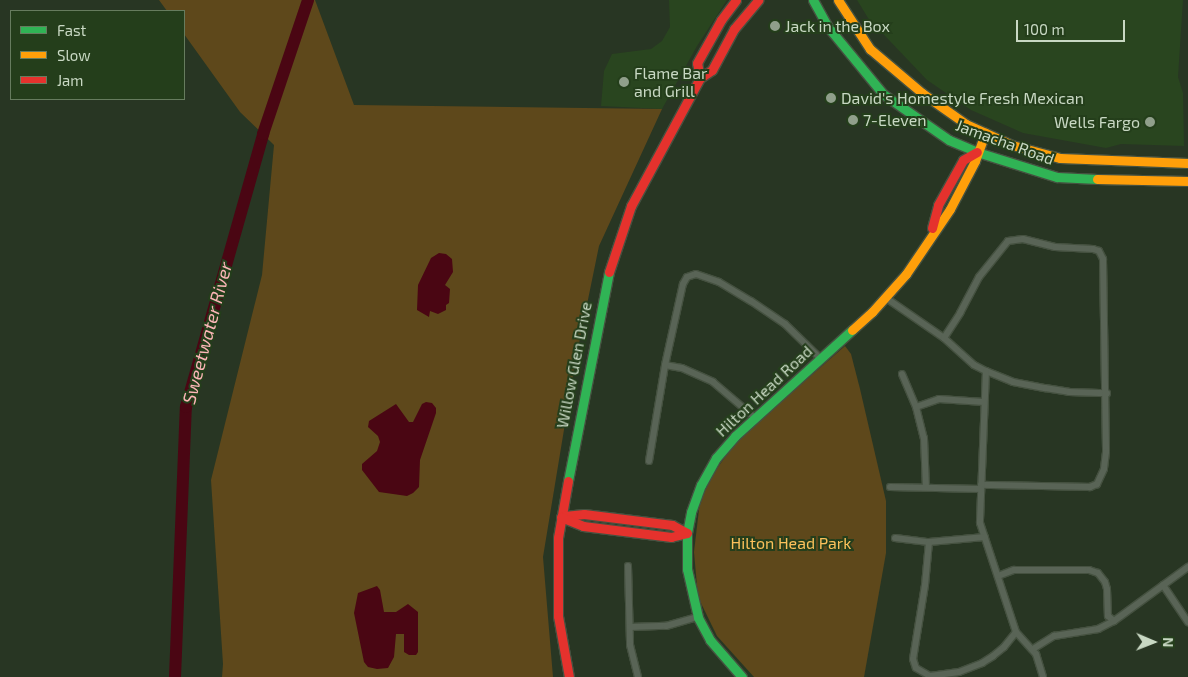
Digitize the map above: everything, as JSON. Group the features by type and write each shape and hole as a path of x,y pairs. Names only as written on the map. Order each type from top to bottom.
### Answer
{"main road":[{"name":"Willow Glen Drive","path":"700,78 697,63 721,20 736,0"},
{"name":"Willow Glen Drive","path":"569,677 560,636 556,592 561,517 600,308 613,254 631,206 700,78 712,70 734,30 758,0"},
{"name":"Jamacha Road","path":"813,0 828,27 883,94 949,140 977,152 1057,177 1188,181"},
{"name":"Jamacha Road","path":"838,0 849,20 876,54 922,93 966,124 985,133 1012,145 1060,158 1188,163"},
{"name":"Hilton Head Road","path":"742,677 715,647 698,617 688,576 687,533 695,499 708,470 725,446 886,298 906,274 950,208 975,161 985,133"},
{"path":"561,517 583,526 671,537 687,533"}],"street":[{"path":"890,487 1090,488 1096,484 1104,469 1106,452 1106,393 1104,265 1099,251 1093,248 1055,247 1023,239 1008,241 979,277 944,338"},
{"path":"649,461 665,365 683,284 687,277 696,274 719,282 785,324 821,359"},
{"path":"886,298 944,338 974,365 986,371 1013,382 1069,392 1106,393"},
{"path":"665,365 682,368 713,382 754,418"},
{"path":"986,371 980,523 1016,632 1033,649 1041,665 1043,677"},
{"path":"902,374 916,407 924,438 926,487"},
{"path":"916,407 939,399 984,402"},
{"path":"894,538 929,542 985,537"},
{"path":"929,542 926,585 912,659 916,668 930,676 960,672 993,656 1004,647 1016,632"},
{"path":"628,566 631,650 638,677"},
{"path":"1033,649 1054,636 1098,629 1114,621 1188,567"},
{"path":"998,576 1014,570 1089,570 1098,573 1105,582 1107,589 1108,616 1114,621"},
{"path":"1163,585 1188,622"},
{"path":"630,627 674,625 698,617"}],"shaded area":[{"path":"669,0 727,0 697,46 662,109 601,106 604,71 612,54 651,49 662,41 670,27"},
{"path":"857,0 1183,0 1178,77 1183,93 1184,146 1121,144 1106,148 1023,133 971,110 927,80 868,18"},
{"path":"439,253 446,254 452,259 453,272 445,285 450,289 449,303 446,305 446,310 438,314 430,311 429,317 417,310 418,285 431,258"},
{"path":"426,402 432,403 436,408 436,413 420,460 419,487 407,496 379,492 362,470 362,464 377,451 380,442 378,436 368,427 369,421 396,404 409,422 413,422 422,404"},
{"path":"377,586 380,590 384,612 396,612 408,604 418,612 418,652 416,655 409,655 404,652 404,634 396,634 394,657 388,668 377,669 368,667 364,662 354,613 358,593"}],"green space":[{"path":"159,0 315,0 354,105 662,109 599,246 575,363 543,557 553,677 222,677 223,664 211,480 262,275 274,145 240,112 185,35 185,10 166,10"},
{"name":"Hilton Head Park","path":"845,346 851,354 886,501 886,553 864,677 754,677 717,636 698,597 694,552 700,501 713,474 738,439"}],"waterway":[{"name":"Sweetwater River","path":"175,677 186,407 263,134 308,0"}],"traffic: fast":[{"path":"813,0 828,27 883,94 949,140 977,152 1057,177 1097,179"},
{"path":"568,481 609,272"},
{"path":"742,677 710,640 698,617 687,569 687,533 691,512 701,485 716,458 735,436 852,330"}],"traffic: slow":[{"path":"838,0 870,49 922,93 966,124 1012,145 1060,158 1188,163"},
{"path":"852,330 872,312 906,274 950,209 975,161 985,133"},
{"path":"1097,179 1188,181"}],"traffic: jam":[{"path":"700,78 697,63 721,20 736,0"},
{"path":"609,272 631,206 700,78 712,70 734,29 758,0"},
{"path":"932,228 938,205 963,160 977,152"},
{"path":"568,481 558,538 558,616 569,677"},
{"path":"564,516 584,514 672,525 687,533"},
{"path":"561,517 583,526 671,537 687,533"}],"place":[{"name":"Jack in the Box","path":"775,26"},
{"name":"Flame Bar and Grill","path":"624,82"},
{"name":"David's Homestyle Fresh Mexican","path":"831,98"},
{"name":"7-Eleven","path":"853,120"},
{"name":"Wells Fargo","path":"1150,122"}]}
